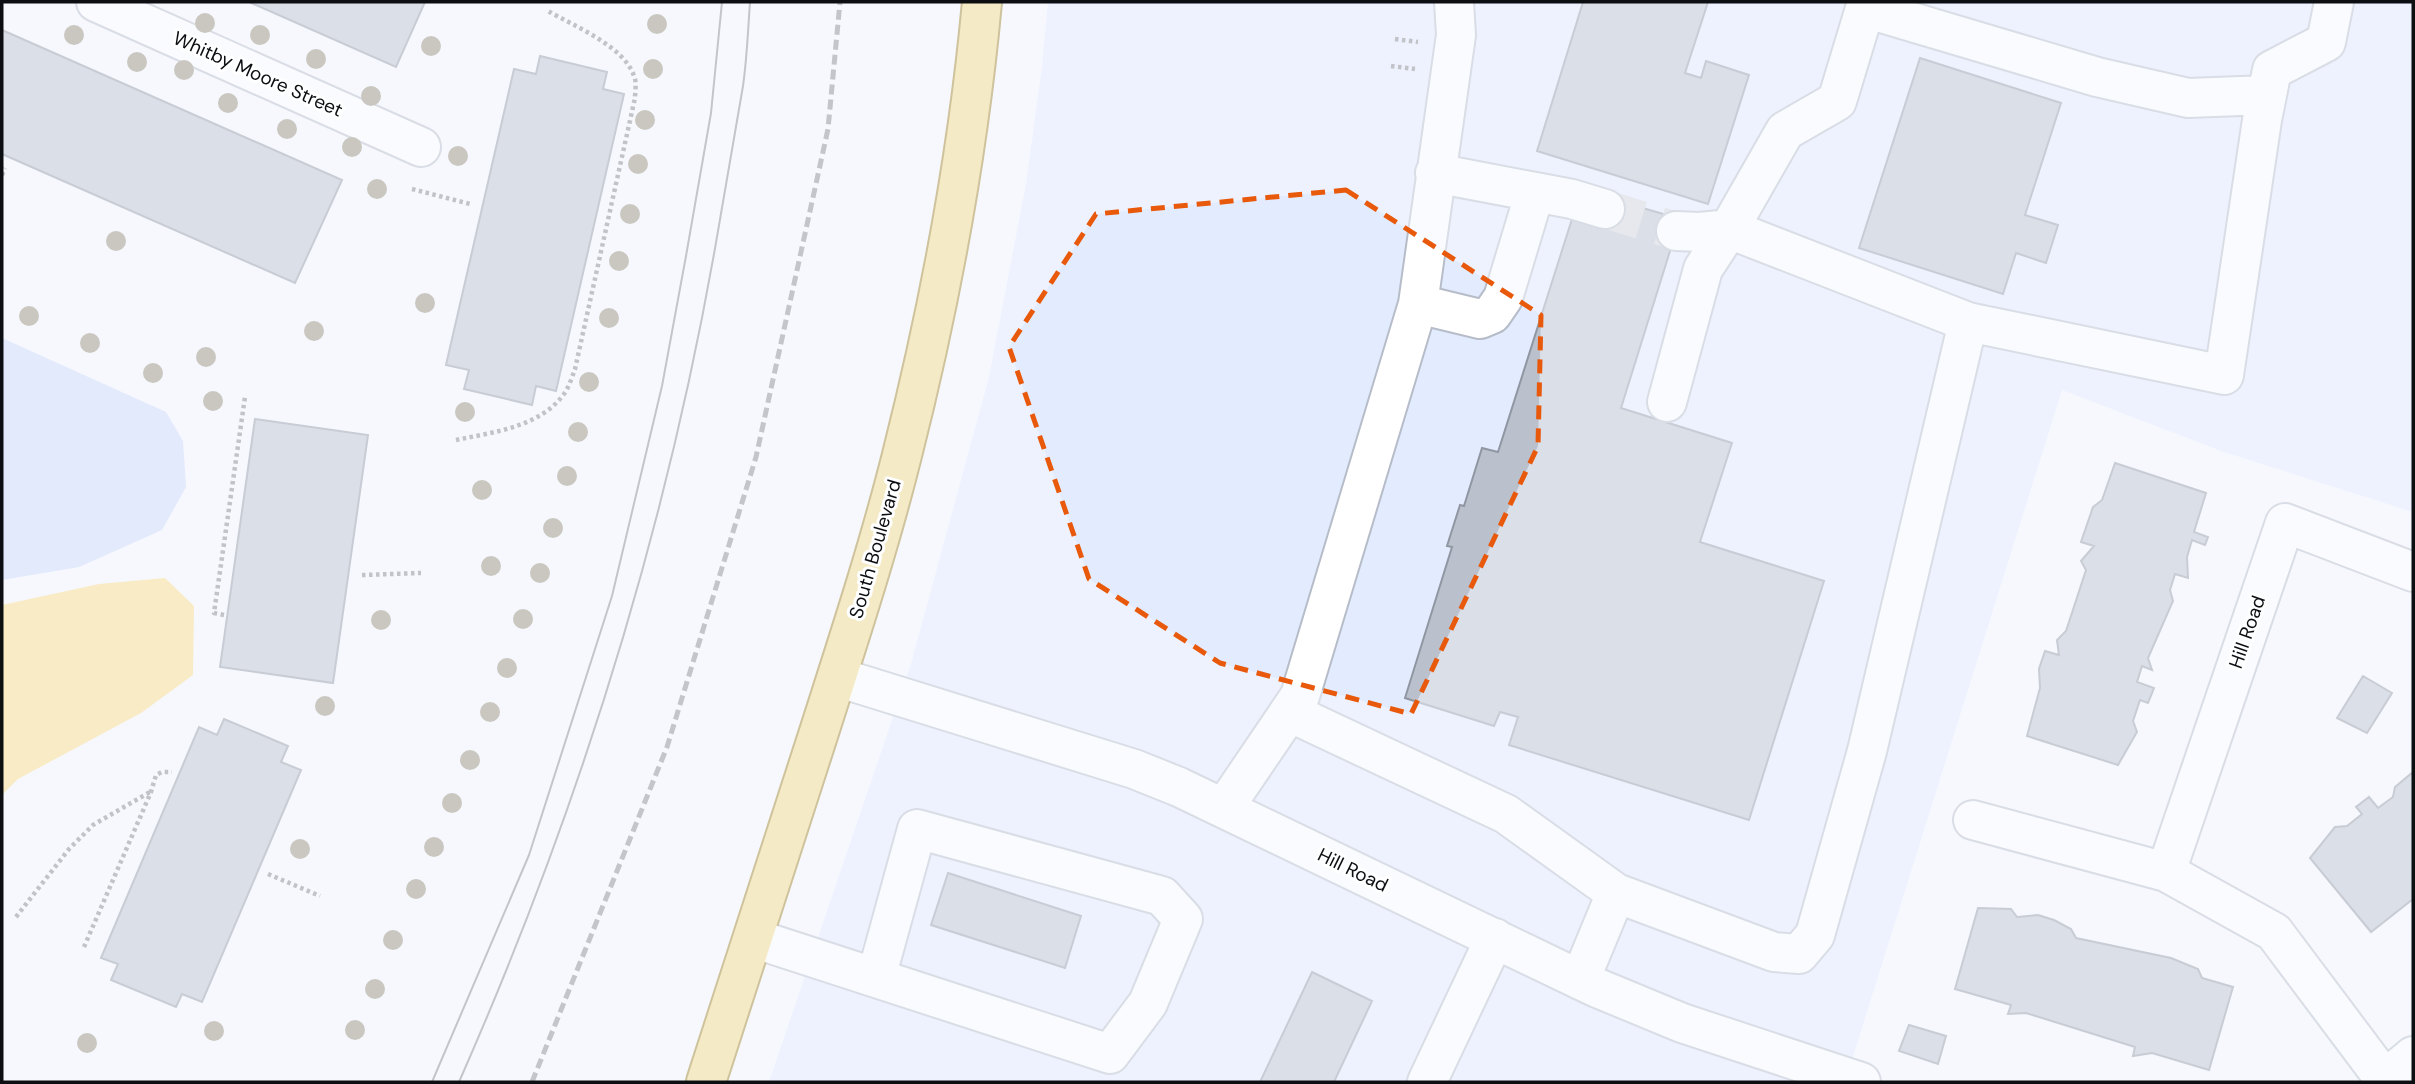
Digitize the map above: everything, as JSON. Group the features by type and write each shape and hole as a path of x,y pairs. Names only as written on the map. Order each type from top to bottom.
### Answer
{"main road":[{"name":"South Boulevard","path":"706,1082 836,677 902,456 942,284 974,92 982,2"}],"street":[{"name":"Whitby Moore Street","path":"96,2 421,147"},
{"path":"1224,808 1300,696 1418,304 1456,35 1454,2"},
{"path":"1676,230 1700,232 1729,229 1968,322 2224,375 2272,70 2326,42 2334,2"},
{"path":"1667,402 1703,270 1785,131 1837,101 1866,5 2097,77 2188,98 2267,95"},
{"path":"1435,173 1572,199 1605,209"},
{"path":"1418,304 1480,319 1492,314 1503,298 1535,192"},
{"path":"1289,712 1506,814 1616,893 1774,952 1799,954 1815,935 1867,751 1968,322"},
{"name":"Hill Road","path":"2166,872 2285,523 2413,572"},
{"name":"Hill Road","path":"836,677 1134,769 1224,808 1580,980 1682,1023 1861,1082"},
{"path":"1972,820 2166,872 2274,932 2384,1081 2413,1056"},
{"path":"753,938 876,978 1110,1054 1148,1003 1183,919 1161,896 917,829 876,978"},
{"path":"1580,980 1616,893"},
{"path":"1427,1082 1495,938"}],"path":[{"path":"456,440 511,428 548,411 566,392 575,369 635,98 635,78 626,60 605,44 548,11"},
{"path":"2,176 5,168"},
{"path":"412,188 470,204"},
{"path":"224,615 214,614 245,397"},
{"path":"362,575 421,573"},
{"path":"84,947 156,775 172,772"},
{"path":"16,917 69,849 93,825 151,792"},
{"path":"268,874 320,896"}],"highlighted area":[{"path":"1346,190 1541,315 1538,446 1411,714 1220,663 1089,579 1009,347 1096,214"}],"shaded area":[{"path":"1048,2 2413,2 2413,512 2224,452 2062,390 1845,1082 769,1082 911,664 989,377 1026,184"},
{"path":"165,578 194,606 193,675 141,713 18,779 2,795 2,605 99,584"}],"water":[{"path":"2,338 166,412 183,441 186,487 162,530 79,567 2,580"}],"building":[{"path":"249,2 425,2 396,67"},
{"path":"1583,2 1708,2 1685,73 1701,78 1706,61 1749,75 1708,204 1537,151"},
{"path":"2,30 342,180 295,283 2,154"},
{"path":"540,56 607,72 603,89 624,94 556,391 536,386 532,405 464,389 469,370 446,365 514,69 536,74"},
{"path":"1920,58 2061,103 2025,215 2058,225 2046,263 2016,253 2003,294 1859,248"},
{"path":"1609,198 1680,219 1621,408 1732,443 1700,542 1824,581 1749,820 1509,745 1518,717 1500,712 1494,726 1405,698 1452,547 1447,546 1460,505 1464,506 1482,448 1498,452 1572,219 1599,228"},
{"path":"255,419 368,435 333,683 220,667"},
{"path":"2115,463 2206,493 2194,532 2208,537 2205,545 2192,540 2187,557 2188,578 2175,574 2170,590 2173,601 2148,658 2152,670 2142,666 2137,682 2154,688 2148,703 2140,700 2133,721 2137,732 2118,765 2027,736 2040,688 2039,669 2045,651 2059,655 2057,640 2066,631 2086,570 2081,561 2094,546 2081,542 2093,507 2102,500"},
{"path":"2363,676 2392,693 2367,733 2337,718"},
{"path":"224,719 288,746 281,762 301,770 202,1002 182,994 176,1007 111,980 118,964 101,958 199,727 217,735"},
{"path":"2413,772 2413,899 2371,932 2310,858 2335,827 2347,826 2362,814 2356,807 2369,797 2378,808 2393,797 2395,787"},
{"path":"948,873 1081,916 1065,968 931,925"},
{"path":"1978,908 2011,909 2017,917 2038,915 2071,929 2076,938 2171,958 2198,969 2202,978 2233,987 2209,1070 2152,1053 2133,1056 2135,1047 2026,1013 2008,1014 2011,1005 1955,989"},
{"path":"1312,972 1372,1001 1334,1082 1260,1082"},
{"path":"1909,1025 1946,1036 1938,1064 1899,1051"}],"tunnel":[{"path":"1605,209 1676,231"}],"tram line":[{"path":"432,1082 529,855 612,596 662,386 711,113 722,2"},
{"path":"459,1082 543,875 615,664 646,557 697,341 718,231 743,86 750,2"}],"railway":[{"path":"532,1082 667,747 756,457 828,129 840,2"}]}
